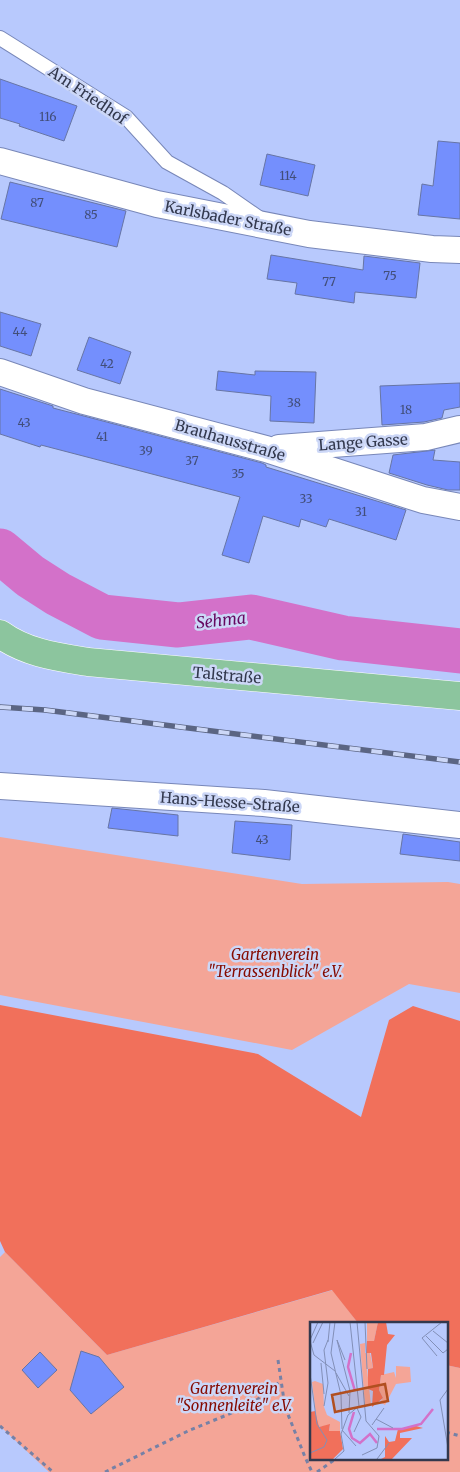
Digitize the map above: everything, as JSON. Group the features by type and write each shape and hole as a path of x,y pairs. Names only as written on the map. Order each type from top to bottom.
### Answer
{"main road":[{"name":"Talstraße","path":"0,634 10,642 35,652 88,662 460,696"}],"street":[{"name":"Karlsbader Straße","path":"0,162 157,204 309,234 432,249 460,250"},
{"name":"Brauhausstraße","path":"0,372 84,401 266,449 423,500 460,507"},
{"name":"Lange Gasse","path":"266,449 426,437 460,430"},
{"name":"Hans-Hesse-Straße","path":"0,786 264,803 460,825"}],"lane":[{"name":"Am Friedhof","path":"0,38 126,117 167,162 222,193 270,226"}],"path":[{"path":"278,1360 285,1407 312,1472"},
{"path":"105,1472 190,1430 249,1406 281,1381"},
{"path":"0,1426 52,1472"},
{"path":"317,1472 334,1460"}],"green space":[{"name":"Gartenverein \"Terrassenblick\" e.V.","path":"0,837 302,884 448,882 460,884 460,993 409,984 292,1050 0,995"},
{"name":"Gartenverein \"Sonnenleite\" e.V.","path":"5,1252 107,1355 333,1290 357,1322 310,1322 310,1460 448,1460 448,1365 460,1368 460,1472 49,1472 0,1426 0,1257"}],"shaded area":[{"path":"0,1005 258,1054 361,1117 389,1020 413,1006 460,1021 460,1368 448,1365 448,1322 357,1322 332,1290 107,1355 5,1252 0,1241"}],"building":[{"path":"0,79 77,106 64,141 0,118"},
{"path":"438,141 460,143 460,219 418,215 422,184 433,186"},
{"path":"267,154 315,165 308,196 260,185"},
{"path":"10,182 126,211 117,247 1,219"},
{"path":"271,255 363,270 364,256 420,263 416,298 355,292 354,303 295,294 297,283 267,279"},
{"path":"0,312 41,324 31,356 0,346"},
{"path":"89,337 131,352 120,384 77,370"},
{"path":"218,371 255,375 255,371 316,372 314,423 270,421 271,396 216,390"},
{"path":"460,383 460,407 444,410 442,418 424,422 382,425 380,386"},
{"path":"0,389 53,406 53,408 262,463 266,467 406,510 396,540 329,519 326,527 301,519 299,527 263,516 249,563 222,555 240,497 41,445 40,447 0,434"},
{"path":"435,450 433,460 460,462 460,490 448,490 427,485 389,473 393,455"},
{"path":"112,808 178,815 178,836 108,828"},
{"path":"235,821 292,825 290,860 232,853"},
{"path":"403,834 460,842 460,861 400,854"},
{"path":"81,1351 99,1357 124,1387 91,1414 70,1390"},
{"path":"40,1352 57,1370 38,1388 22,1370"}],"waterway":[{"name":"Sehma","path":"0,551 30,576 58,594 102,617 178,625 251,617 343,638 460,651"}],"railway":[{"path":"0,707 45,710 460,762"}]}
